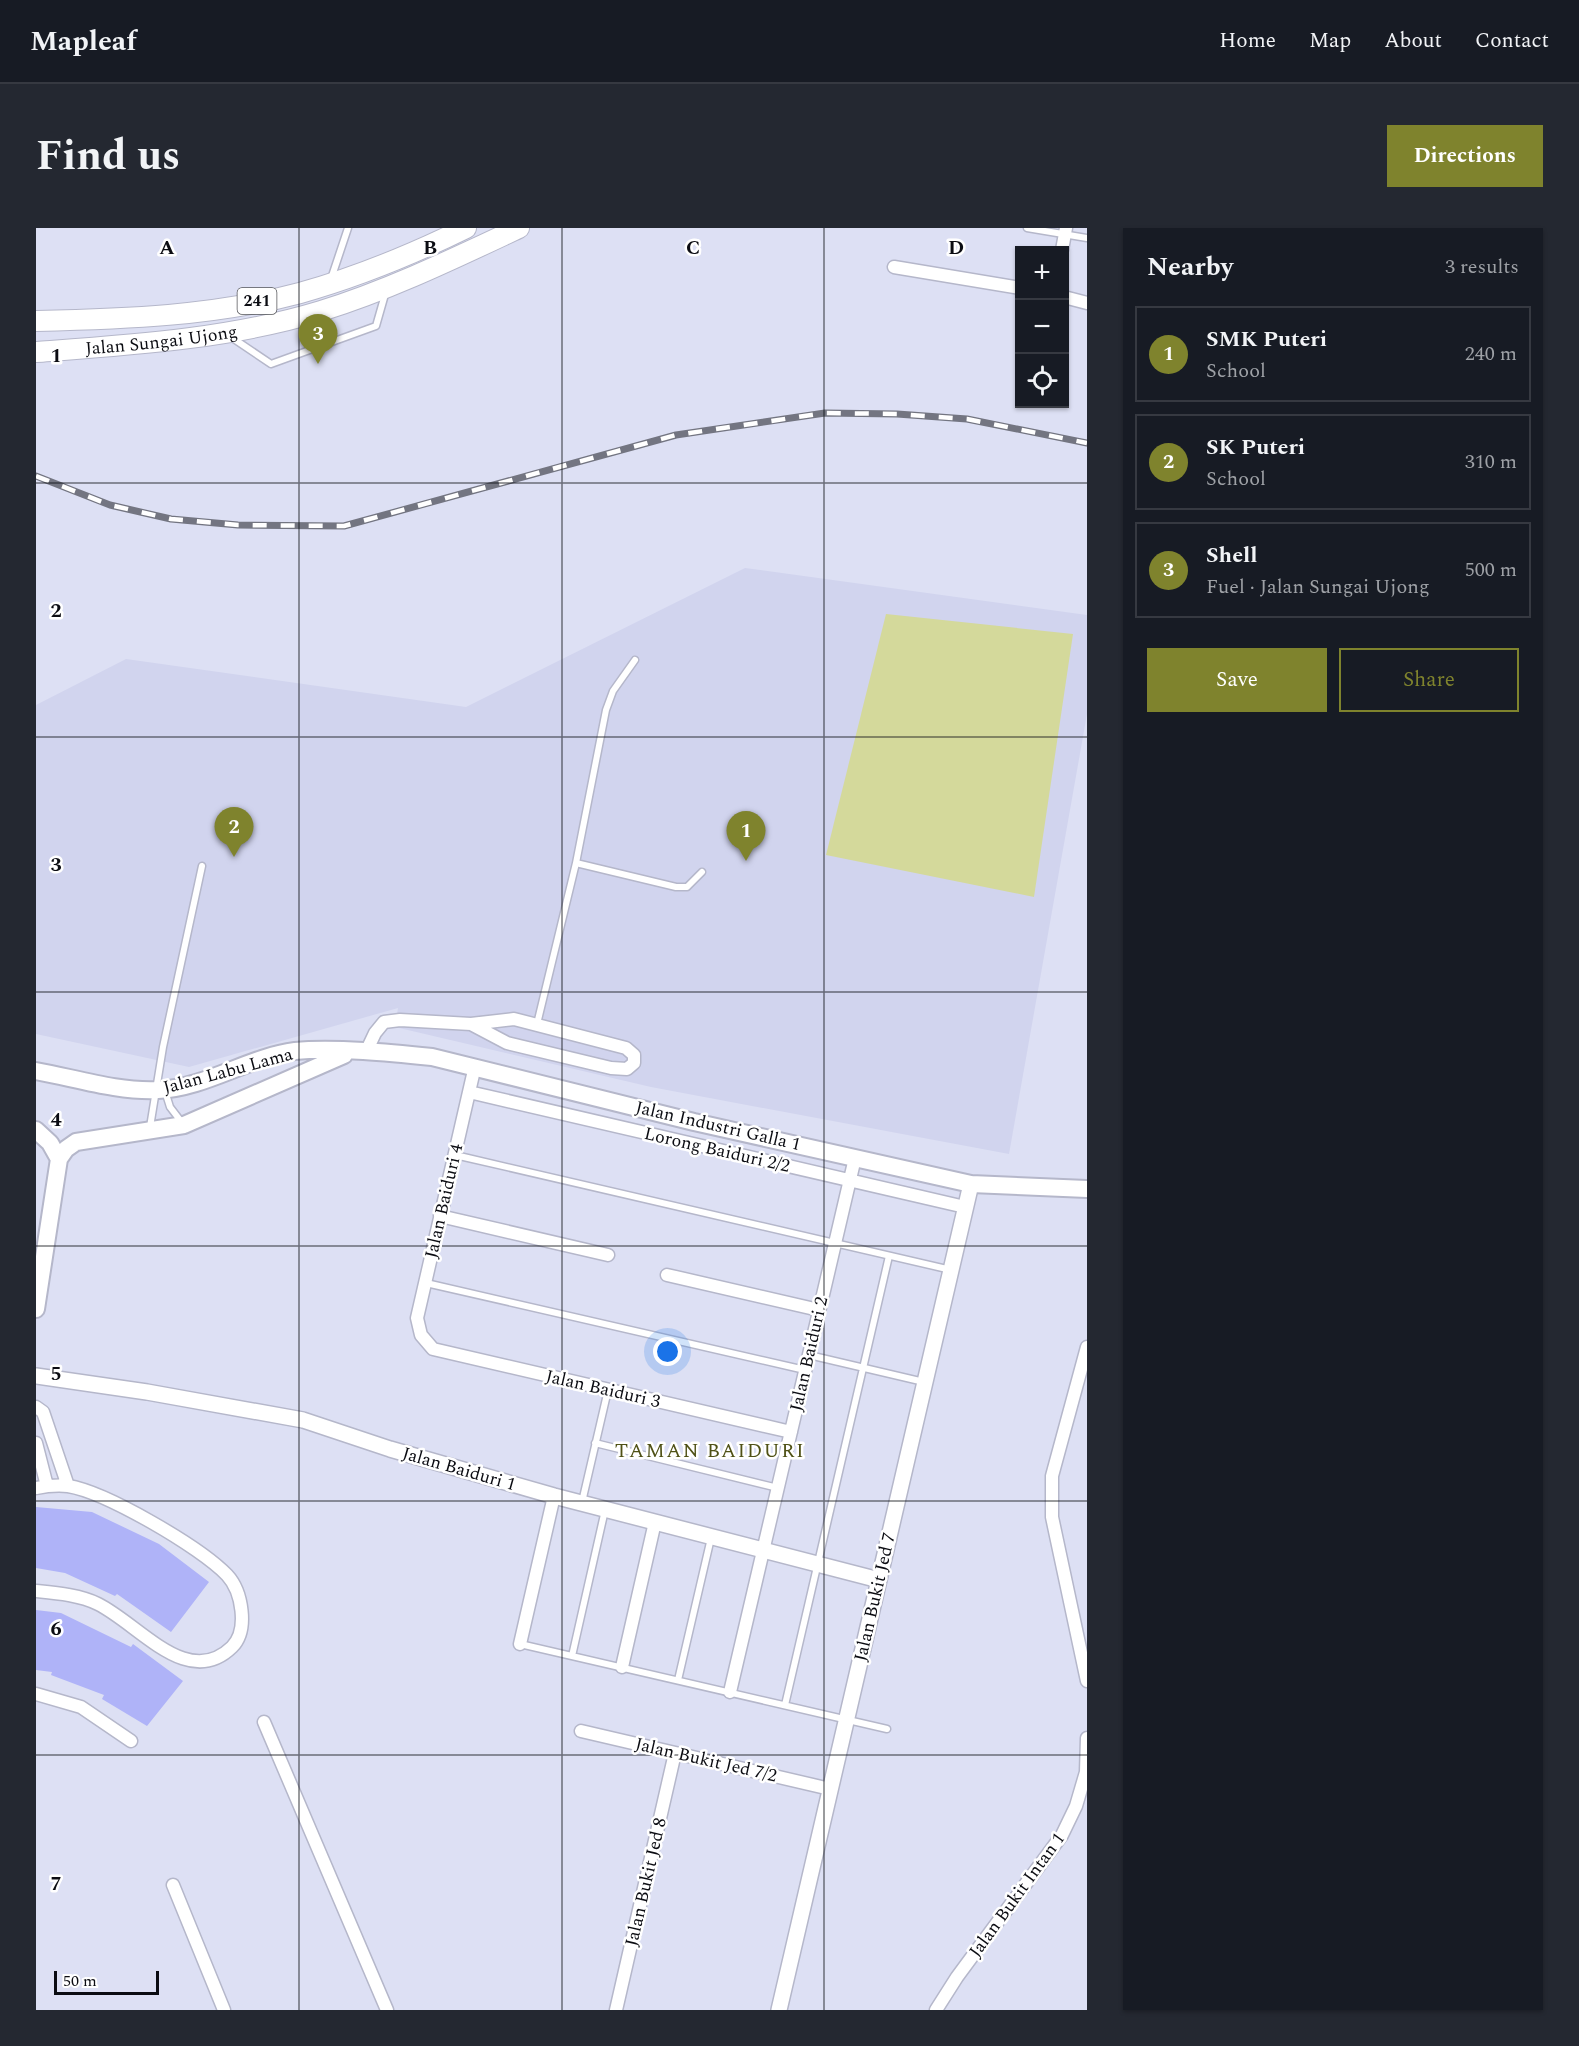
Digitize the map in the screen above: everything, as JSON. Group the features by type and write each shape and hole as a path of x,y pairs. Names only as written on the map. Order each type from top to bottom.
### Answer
{"highway":[{"name":"Jalan Sungai Ujong","path":"36,321 148,316 220,308 298,293 417,252 466,228"},
{"name":"Jalan Sungai Ujong","path":"36,352 146,344 267,325 322,310 388,285 519,228"}],"main road":[{"name":"Jalan Labu Lama","path":"36,1071 128,1088 161,1090 205,1080 295,1052 358,1052"},
{"name":"Jalan Industri Galla 1","path":"358,1052 432,1057 475,1066 694,1122 971,1184 1087,1189"},
{"path":"36,1310 39,1268 59,1159 66,1149 76,1142 98,1136 184,1125 358,1052"},
{"path":"36,1130 50,1143 59,1159"}],"street":[{"path":"1063,246 1065,231"},
{"path":"894,267 1015,287"},
{"path":"1069,298 1087,303"},
{"path":"358,1052 384,1022 400,1020 471,1024 514,1019 626,1048 634,1055 633,1063 627,1069 611,1068 519,1046 507,1043 471,1024"},
{"name":"Jalan Baiduri 4","path":"421,1335 417,1318 475,1066"},
{"name":"Lorong Baiduri 2/2","path":"469,1092 965,1207"},
{"name":"Jalan Baiduri 2","path":"730,1692 855,1158"},
{"name":"Jalan Bukit Jed 7","path":"779,2010 971,1184"},
{"path":"440,1216 608,1255"},
{"path":"667,1275 819,1310"},
{"name":"Jalan Baiduri 3","path":"421,1335 433,1349 791,1432"},
{"path":"1087,1347 1053,1476 1052,1517 1081,1628 1087,1681"},
{"name":"Jalan Baiduri 1","path":"36,1376 147,1392 303,1420 390,1449 554,1496 879,1580"},
{"path":"36,1407 43,1412 68,1486"},
{"path":"36,1443 42,1487 68,1486 97,1496 177,1537 228,1576 240,1604 242,1626 234,1645 214,1660 197,1663 180,1659 125,1619 96,1603 61,1594 36,1591"},
{"path":"520,1644 554,1496"},
{"path":"622,1667 655,1522"},
{"path":"36,1694 81,1707 131,1741"},
{"path":"264,1722 387,2010"},
{"name":"Jalan Bukit Jed 7/2","path":"581,1731 830,1789"},
{"name":"Jalan Bukit Intan 1","path":"936,2010 957,1977 1062,1835 1076,1806 1086,1772 1087,1738"},
{"name":"Jalan Bukit Jed 8","path":"616,2010 675,1753"},
{"path":"173,1885 224,2010"}],"lane":[{"path":"330,283 348,228"},
{"path":"1027,228 1065,231 1087,238"},
{"path":"223,333 270,364 376,326 388,285"},
{"path":"536,1025 576,863 606,710 613,691 635,660"},
{"path":"576,863 676,887 687,887 702,872"},
{"path":"149,1131 161,1090 160,1067 202,866"},
{"path":"161,1090 170,1107 184,1125"},
{"path":"454,1155 951,1270"},
{"path":"785,1705 889,1256"},
{"path":"425,1282 805,1370"},
{"path":"809,1355 925,1382"},
{"path":"582,1503 608,1390"},
{"path":"595,1443 778,1488"},
{"path":"572,1656 606,1509"},
{"path":"678,1680 711,1536"},
{"path":"520,1644 887,1729"}],"shaded area":[{"path":"745,568 1087,615 1087,714 1009,1154 651,1087 395,1027 398,1008 189,1067 36,1034 36,705 126,659 466,707"}],"green space":[{"path":"886,614 1073,634 1034,897 826,855"}],"building":[{"path":"36,1507 92,1512 159,1544 209,1582 171,1632 117,1594 115,1596 65,1573 36,1568"},
{"path":"36,1610 61,1613 131,1647 133,1644 183,1681 147,1726 102,1699 104,1695 51,1675 52,1672 36,1670"}],"railway":[{"path":"36,476 110,505 171,519 238,525 344,526 676,435 825,413 897,414 967,419 1087,443"}],"place":[{"name":"Shell","path":"318,364"},
{"name":"SK Puteri","path":"234,857"},
{"name":"SMK Puteri","path":"746,861"}],"district":[{"name":"TAMAN BAIDURI","path":"710,1451"}]}
